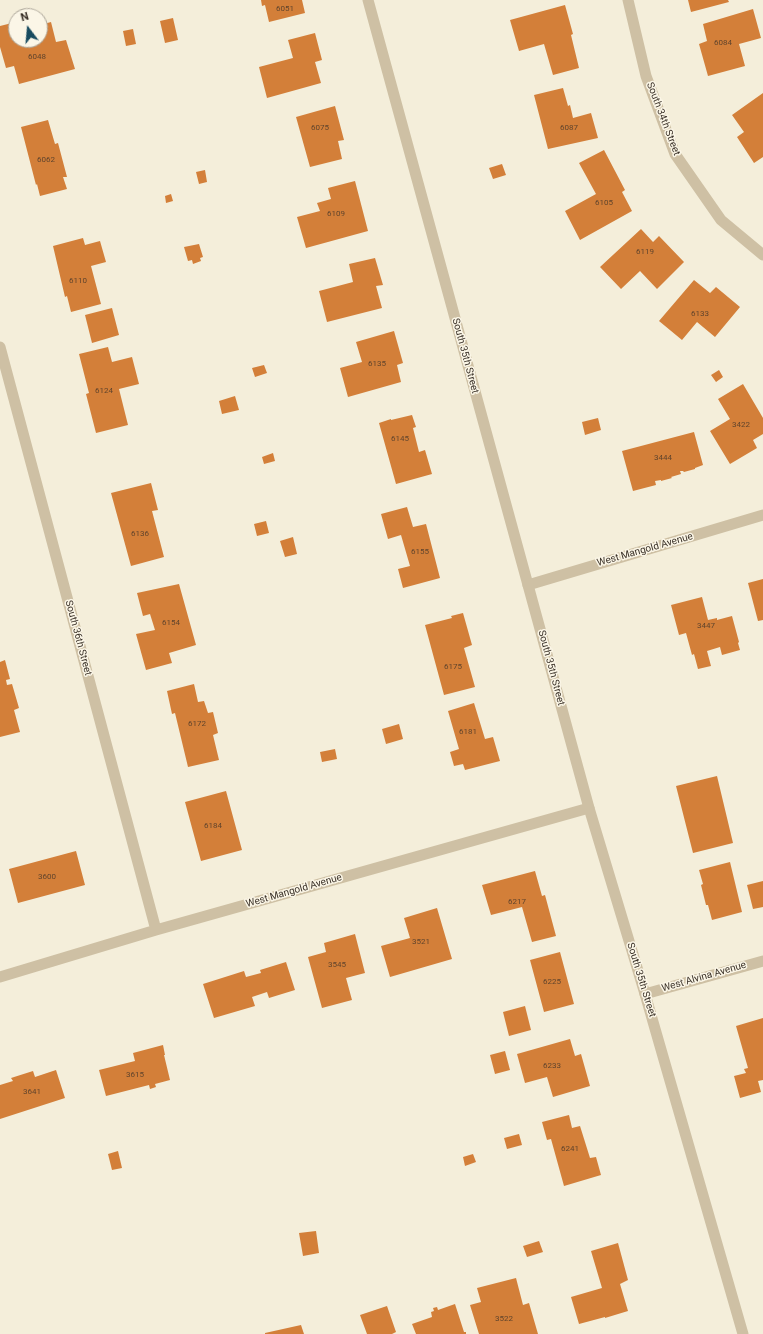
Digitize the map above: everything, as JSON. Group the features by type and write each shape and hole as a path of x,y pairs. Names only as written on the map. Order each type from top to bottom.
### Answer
{"street":[{"name":"South 35th Street","path":"368,0 589,808 744,1334"},
{"name":"South 34th Street","path":"628,0 646,76 675,154 722,220 763,255"},
{"name":"South 36th Street","path":"0,346 156,930"},
{"name":"West Mangold Avenue","path":"528,585 763,516"},
{"name":"West Mangold Avenue","path":"0,977 156,930 589,808"},
{"name":"West Alvina Avenue","path":"645,994 763,961"}],"building":[{"path":"261,0 302,0 305,13 269,22 265,5 262,6"},
{"path":"688,0 728,0 729,2 691,12"},
{"path":"565,5 573,34 571,35 579,68 553,75 544,44 519,51 510,20"},
{"path":"753,9 761,38 739,44 745,66 708,76 699,44 707,41 703,24"},
{"path":"173,18 178,40 165,43 160,21"},
{"path":"51,22 56,42 66,40 75,69 19,84 14,66 6,68 0,47 0,26 8,24 8,48 48,48 48,23"},
{"path":"133,29 136,44 126,46 123,31"},
{"path":"315,33 322,60 315,62 321,83 267,98 259,67 293,58 288,40"},
{"path":"563,88 568,106 570,105 573,118 591,113 598,138 548,149 534,95"},
{"path":"763,93 763,157 754,163 737,137 744,132 732,115"},
{"path":"335,106 344,140 338,141 342,159 310,167 296,117"},
{"path":"48,120 55,144 58,143 67,177 63,177 67,189 40,196 21,127"},
{"path":"604,150 625,190 622,192 632,211 580,240 565,211 596,194 579,163"},
{"path":"502,164 506,175 493,179 489,168"},
{"path":"205,170 207,182 199,184 196,172"},
{"path":"355,181 368,231 306,248 297,217 320,211 317,203 331,199 328,188"},
{"path":"171,194 173,201 166,203 165,196"},
{"path":"641,229 653,242 659,236 684,262 657,289 640,271 621,289 600,267"},
{"path":"83,238 85,245 100,241 106,262 91,266 101,304 71,312 67,296 65,297 53,246"},
{"path":"199,244 203,257 200,258 201,261 193,264 192,260 188,261 184,247"},
{"path":"375,258 383,285 376,286 382,308 327,322 319,291 353,282 349,264"},
{"path":"694,280 710,293 716,287 740,307 715,337 697,322 682,340 659,321"},
{"path":"112,308 119,335 92,343 85,315"},
{"path":"394,331 403,363 397,365 401,382 348,397 340,368 362,362 356,342"},
{"path":"108,347 112,362 132,357 139,384 119,389 128,425 96,433 86,394 89,393 79,354"},
{"path":"264,365 267,373 255,377 252,368"},
{"path":"719,370 723,377 716,382 711,375"},
{"path":"743,384 763,418 763,434 753,440 757,448 730,464 710,431 730,419 718,399"},
{"path":"235,396 239,410 222,414 219,401"},
{"path":"412,415 416,427 413,428 419,452 425,450 432,474 396,484 379,423"},
{"path":"598,418 601,430 585,435 582,422"},
{"path":"694,432 703,465 684,472 680,471 681,474 671,477 672,478 655,481 656,485 633,491 622,451"},
{"path":"273,453 275,461 264,464 262,457"},
{"path":"151,483 158,510 152,511 164,557 131,566 111,493"},
{"path":"407,507 413,527 426,524 440,578 403,588 398,569 410,566 401,535 388,539 381,514"},
{"path":"266,521 269,533 257,536 254,524"},
{"path":"293,537 297,554 285,557 280,541"},
{"path":"763,579 763,620 758,621 748,583"},
{"path":"179,584 196,645 169,653 172,663 146,670 136,634 155,630 150,614 143,616 137,593"},
{"path":"702,597 708,620 717,618 717,620 732,616 740,650 722,655 720,647 707,651 711,666 698,669 694,654 692,655 686,633 679,635 671,605"},
{"path":"463,613 472,645 464,648 475,687 444,695 425,625 452,618 451,616"},
{"path":"5,660 10,679 6,680 7,685 12,684 19,708 14,710 20,732 0,737 0,662"},
{"path":"194,684 198,702 204,701 208,713 213,712 218,733 213,735 219,760 188,767 175,713 172,714 167,691"},
{"path":"474,703 485,739 493,737 500,761 465,770 463,764 454,766 450,752 459,749 448,711"},
{"path":"399,724 403,739 386,744 382,729"},
{"path":"335,749 337,759 322,762 320,752"},
{"path":"717,776 733,843 693,853 676,786"},
{"path":"226,791 242,850 201,861 185,802"},
{"path":"76,851 85,885 18,903 9,869"},
{"path":"730,862 742,912 712,920 708,905 706,905 699,870"},
{"path":"535,871 542,896 545,895 556,936 532,942 522,907 491,915 482,885"},
{"path":"763,881 763,907 753,909 747,885"},
{"path":"437,908 452,959 390,977 381,946 410,938 404,918"},
{"path":"355,934 365,973 346,978 352,1000 322,1008 308,957 326,952 324,943"},
{"path":"560,952 574,1004 544,1012 530,960"},
{"path":"286,962 295,990 269,998 267,992 252,997 255,1006 214,1018 203,984 244,971 246,977 261,973 260,970"},
{"path":"525,1006 531,1030 509,1036 503,1012"},
{"path":"763,1018 763,1080 758,1081 761,1092 740,1098 734,1076 746,1073 744,1069 748,1068 736,1026"},
{"path":"570,1039 575,1056 581,1054 590,1086 553,1097 547,1077 525,1083 517,1054"},
{"path":"163,1045 170,1080 155,1084 156,1087 150,1089 149,1085 106,1096 99,1070 135,1061 133,1053"},
{"path":"505,1051 510,1070 495,1074 490,1055"},
{"path":"56,1070 65,1098 0,1119 0,1085 13,1081 11,1078 33,1071 35,1077"},
{"path":"569,1115 572,1128 580,1126 590,1158 596,1157 601,1175 564,1186 551,1139 547,1140 542,1122"},
{"path":"519,1134 522,1145 507,1149 504,1138"},
{"path":"118,1151 122,1168 112,1170 108,1154"},
{"path":"473,1154 476,1162 465,1166 463,1157"},
{"path":"316,1231 319,1253 303,1256 299,1233"},
{"path":"539,1241 543,1252 527,1257 523,1246"},
{"path":"618,1243 628,1280 620,1284 628,1311 579,1324 571,1297 602,1288 591,1251"},
{"path":"516,1278 523,1305 529,1303 538,1334 479,1334 470,1305 481,1302 477,1288"},
{"path":"455,1304 466,1334 416,1334 412,1324 432,1317 431,1312 434,1311 433,1308 437,1307 438,1310"},
{"path":"387,1306 396,1332 392,1334 367,1334 360,1315"},
{"path":"301,1325 304,1334 265,1334 265,1333"}]}
